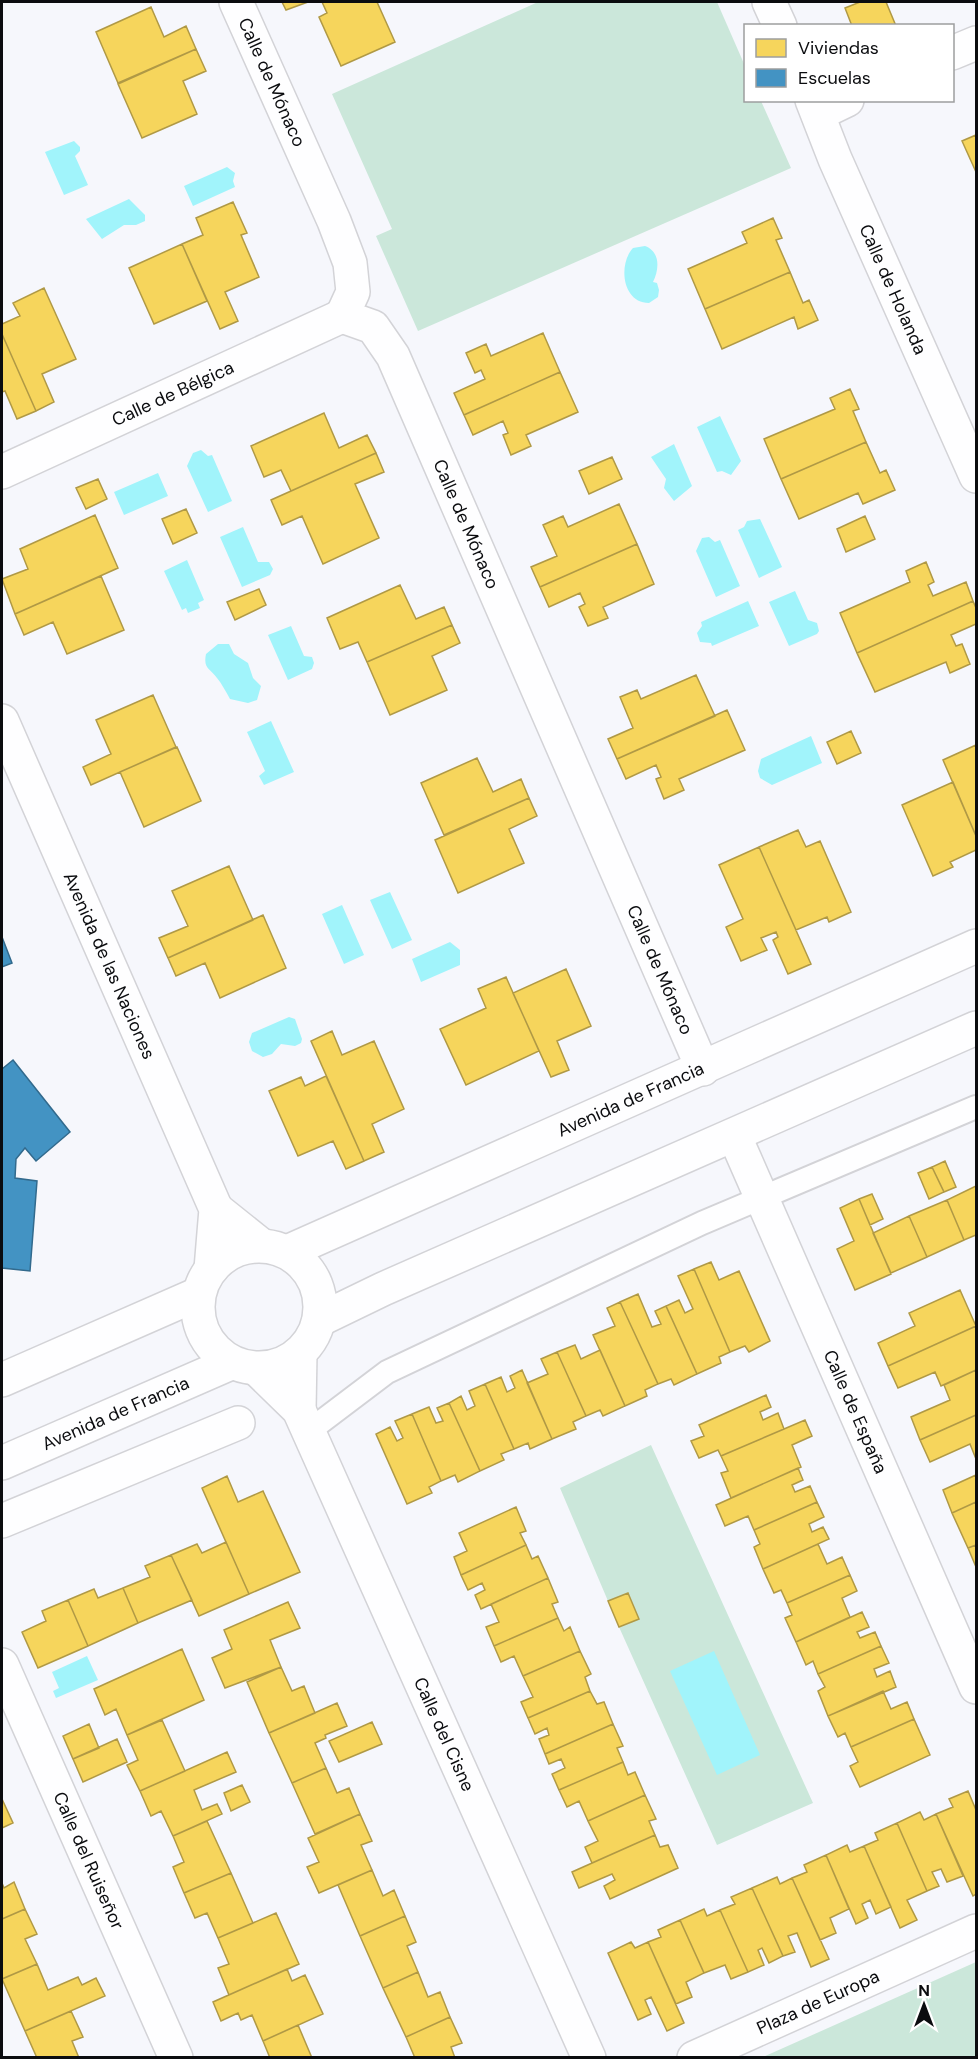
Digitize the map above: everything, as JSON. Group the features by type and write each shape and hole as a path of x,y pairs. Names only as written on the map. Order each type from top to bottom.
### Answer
{"street":[{"name":"Calle de Mónaco","path":"237,2 334,221 350,263 353,292 342,316 373,327 393,356 703,1069"},
{"path":"769,2 779,24"},
{"path":"954,52 976,43"},
{"name":"Calle de Holanda","path":"825,105 835,159 976,476"},
{"name":"Calle de Bélgica","path":"2,472 342,316"},
{"name":"Avenida de las Naciones","path":"2,721 216,1209 274,1249"},
{"name":"Avenida de Francia","path":"274,1249 703,1069 976,946"},
{"path":"320,1320 393,1284 735,1137 976,1028"},
{"name":"Calle de España","path":"735,1137 976,1687"},
{"name":"Avenida de las Naciones","path":"204,1281 216,1209"},
{"path":"274,1249 307,1269 319,1293 320,1320 312,1338 300,1353 284,1364 244,1366 210,1346 198,1321 204,1281 218,1260 235,1250 274,1249"},
{"path":"2,1380 204,1281"},
{"name":"Calle del Cisne","path":"300,1353 304,1420 589,2058"},
{"name":"Avenida de Francia","path":"2,1463 244,1366"},
{"name":"Calle del Cisne","path":"244,1366 304,1420"},
{"path":"2,1521 238,1423"},
{"name":"Calle del Ruiseñor","path":"2,1665 176,2058"},
{"name":"Plaza de Europa","path":"694,2058 976,1931"}],"lane":[{"path":"304,1420 387,1372 761,1197 976,1107"}],"green space":[{"path":"538,2 717,2 744,64 744,102 761,102 791,168 418,331 376,236 392,229 332,94"},
{"path":"651,1445 813,1803 717,1845 619,1627 639,1619 628,1593 608,1601 560,1488"},
{"path":"976,1962 976,2057 763,2057"}],"water":[{"path":"74,141 80,147 80,151 75,156 88,185 64,195 45,152"},
{"path":"227,167 235,173 233,181 235,187 193,206 184,186"},
{"path":"129,199 145,215 145,221 136,225 124,225 102,239 86,219"},
{"path":"645,246 654,252 656,257 657,272 653,282 657,283 659,290 658,297 649,303 633,297 625,282 624,272 628,255 633,248"},
{"path":"720,416 741,461 731,475 722,471 717,472 697,427"},
{"path":"674,444 692,486 674,501 664,488 666,479 651,457"},
{"path":"201,450 208,456 212,455 232,501 208,512 187,466 193,453"},
{"path":"158,473 168,496 124,515 114,492"},
{"path":"760,519 782,567 759,578 738,530 744,527 747,521"},
{"path":"243,527 258,562 269,562 273,569 270,575 242,587 220,537"},
{"path":"709,537 715,542 720,540 740,586 716,597 696,551 702,538"},
{"path":"187,560 204,600 198,603 200,608 188,613 186,608 182,610 164,571"},
{"path":"795,591 808,620 817,623 819,631 789,646 769,602"},
{"path":"748,601 759,626 712,646 711,643 700,642 697,633 702,626 701,622"},
{"path":"291,626 304,656 312,657 314,663 312,669 288,680 268,635"},
{"path":"218,644 229,644 234,654 248,663 253,678 261,686 257,700 248,703 230,699 219,680 208,668 205,663 206,654"},
{"path":"271,721 294,772 264,785 259,776 265,771 247,732"},
{"path":"811,736 822,763 772,785 760,778 758,771 761,759"},
{"path":"390,892 412,940 392,949 370,900"},
{"path":"342,905 364,955 344,964 322,914"},
{"path":"450,942 460,950 460,965 421,982 412,959"},
{"path":"289,1017 295,1019 302,1039 301,1043 295,1046 281,1044 272,1054 263,1057 252,1051 249,1042 252,1033"},
{"path":"714,1651 760,1755 717,1775 670,1671"},
{"path":"87,1656 98,1680 56,1698 53,1691 59,1688 52,1672"}],"building: Viviendas":[{"path":"282,2 308,2 286,10"},
{"path":"322,2 377,2 395,42 341,66 319,17 327,13"},
{"path":"860,2 886,2 895,24 851,24 845,8"},
{"path":"151,7 164,37 186,26 196,49 118,83 96,32"},
{"path":"196,49 206,71 183,81 197,114 142,138 118,84"},
{"path":"976,135 976,172 962,141"},
{"path":"233,202 247,233 241,235 259,277 225,292 238,321 220,329 182,244 203,235 196,218"},
{"path":"773,218 782,238 776,240 790,272 705,309 688,269 747,243 742,232"},
{"path":"182,244 207,301 154,324 129,268"},
{"path":"790,272 803,303 809,300 818,320 798,329 794,317 722,349 705,309"},
{"path":"44,288 76,359 42,374 54,402 36,411 2,334 2,324 20,316 13,303"},
{"path":"543,333 560,372 464,415 454,393 485,379 481,370 475,373 466,353 486,344 491,356"},
{"path":"2,334 36,411 17,419 5,391 2,392"},
{"path":"560,372 578,412 526,435 531,446 511,455 503,435 508,433 503,421 473,435 464,415"},
{"path":"850,389 859,409 853,411 866,442 781,479 764,439 835,409 830,398"},
{"path":"324,413 339,448 367,435 376,453 291,491 281,470 264,477 251,446"},
{"path":"866,442 880,473 886,470 895,490 863,504 858,493 799,519 781,479"},
{"path":"376,453 384,472 355,484 379,538 323,564 302,516 282,525 271,500"},
{"path":"612,457 622,479 589,494 579,471"},
{"path":"98,479 107,499 86,509 76,488"},
{"path":"619,504 637,544 540,587 531,567 557,556 543,525 563,516 568,527"},
{"path":"186,509 197,533 173,544 162,519"},
{"path":"95,515 118,568 15,614 2,579 28,569 20,549"},
{"path":"865,516 875,539 846,552 837,529"},
{"path":"637,544 654,584 603,607 608,618 588,626 579,607 585,604 580,593 549,607 540,587"},
{"path":"926,562 934,582 928,585 933,596 966,582 973,601 857,653 840,613 910,582 906,571"},
{"path":"101,576 124,630 67,654 53,622 24,635 15,614"},
{"path":"400,585 416,619 444,607 452,625 367,662 358,642 340,649 327,618"},
{"path":"259,589 266,605 235,620 227,602"},
{"path":"973,601 976,608 976,624 951,635 956,646 962,644 970,664 950,673 946,662 875,692 857,653"},
{"path":"452,625 460,643 432,656 447,690 390,715 367,662"},
{"path":"696,675 715,716 617,759 608,739 633,728 620,697 637,690 641,699"},
{"path":"153,695 176,747 91,785 83,767 111,754 96,720"},
{"path":"727,710 745,750 679,779 684,790 664,799 656,779 661,777 656,765 626,779 617,759"},
{"path":"851,731 861,753 837,764 827,742"},
{"path":"976,745 976,836 943,760"},
{"path":"177,747 201,801 144,827 120,772"},
{"path":"477,758 493,792 521,779 529,798 444,835 421,783"},
{"path":"953,782 976,836 976,850 950,862 953,867 933,876 902,805"},
{"path":"529,798 537,816 509,829 524,863 458,893 435,840"},
{"path":"798,830 806,847 820,841 851,912 829,922 827,917 796,930 759,847"},
{"path":"759,847 811,964 788,974 773,940 778,937 776,932 761,938 767,950 741,961 726,927 743,919 719,865"},
{"path":"229,866 253,920 168,958 159,938 188,926 172,891"},
{"path":"263,915 286,968 220,998 205,963 176,976 168,958"},
{"path":"566,969 591,1026 557,1041 569,1070 551,1077 513,993"},
{"path":"506,977 539,1051 466,1085 440,1029 486,1008 478,989"},
{"path":"332,1031 342,1055 374,1041 404,1109 372,1124 384,1152 364,1161 311,1041"},
{"path":"326,1076 364,1161 346,1169 333,1141 298,1156 269,1091 301,1077 305,1086"},
{"path":"945,1161 956,1187 944,1192 932,1167"},
{"path":"932,1167 944,1192 929,1199 918,1173"},
{"path":"976,1186 976,1235 964,1240 947,1200"},
{"path":"872,1194 883,1219 870,1225 859,1199"},
{"path":"859,1199 891,1274 855,1290 837,1249 854,1241 840,1208"},
{"path":"947,1200 964,1240 927,1257 909,1216"},
{"path":"909,1216 927,1257 891,1273 873,1233"},
{"path":"711,1262 719,1280 739,1271 770,1341 749,1352 745,1346 730,1352 694,1269"},
{"path":"694,1269 730,1352 719,1357 721,1363 697,1374 666,1306 679,1300 685,1313 693,1309 678,1276"},
{"path":"960,1290 976,1326 888,1366 878,1343 915,1326 909,1313"},
{"path":"638,1294 652,1327 661,1324 655,1311 666,1306 697,1374 674,1385 671,1379 658,1384 620,1302"},
{"path":"620,1302 658,1384 645,1390 647,1396 625,1406 593,1335 615,1326 607,1308"},
{"path":"976,1326 976,1370 941,1386 935,1372 898,1388 888,1366"},
{"path":"575,1345 581,1359 600,1350 625,1406 603,1416 600,1410 586,1416 557,1352"},
{"path":"557,1352 586,1416 573,1422 576,1429 552,1439 527,1383 548,1374 541,1359"},
{"path":"522,1370 552,1439 530,1449 528,1443 514,1449 485,1384 501,1377 507,1392 515,1388 510,1376"},
{"path":"976,1370 976,1415 920,1440 911,1417 950,1400 944,1385"},
{"path":"485,1384 514,1449 501,1454 504,1460 480,1471 449,1403 461,1396 467,1410 475,1406 469,1391"},
{"path":"766,1395 771,1407 760,1412 763,1420 778,1413 784,1429 721,1456 718,1450 699,1458 691,1441 704,1436 699,1425"},
{"path":"449,1403 480,1471 458,1482 455,1475 441,1481 412,1414 429,1407 436,1423 443,1421 437,1408"},
{"path":"412,1414 441,1481 429,1487 432,1493 407,1504 376,1434 390,1427 397,1441 403,1438 395,1421"},
{"path":"976,1415 976,1459 970,1444 930,1462 920,1440"},
{"path":"805,1420 812,1436 792,1445 801,1467 731,1498 721,1473 728,1471 721,1456"},
{"path":"798,1468 803,1480 792,1485 795,1492 810,1486 817,1502 754,1530 748,1516 725,1526 716,1505"},
{"path":"976,1475 976,1502 952,1513 943,1490"},
{"path":"227,1476 238,1502 263,1491 300,1572 249,1594 202,1488"},
{"path":"817,1502 824,1517 809,1524 812,1532 823,1527 829,1539 763,1569 754,1547 760,1544 754,1530"},
{"path":"976,1502 976,1545 968,1548 952,1513"},
{"path":"516,1507 526,1531 520,1533 526,1545 461,1575 454,1557 467,1551 459,1533"},
{"path":"226,1542 249,1594 199,1616 171,1555 197,1544 202,1553"},
{"path":"818,1544 827,1564 842,1557 850,1575 787,1603 781,1590 774,1593 763,1569"},
{"path":"526,1545 532,1559 538,1556 548,1578 481,1609 475,1595 485,1590 482,1583 468,1590 461,1575"},
{"path":"976,1545 976,1567 968,1548"},
{"path":"171,1555 192,1600 138,1623 123,1588 150,1577 145,1566"},
{"path":"850,1575 857,1591 842,1598 850,1617 796,1642 785,1618 792,1615 787,1603"},
{"path":"548,1578 558,1602 552,1604 558,1618 494,1646 486,1627 499,1622 491,1604"},
{"path":"123,1588 138,1623 88,1646 68,1600 94,1589 98,1598"},
{"path":"628,1593 639,1619 619,1627 608,1601"},
{"path":"68,1600 88,1646 38,1668 22,1632 46,1621 42,1611"},
{"path":"288,1602 300,1628 270,1640 281,1667 225,1688 212,1658 232,1649 224,1630"},
{"path":"862,1612 869,1627 857,1632 860,1638 875,1632 881,1646 818,1674 813,1661 806,1665 796,1642"},
{"path":"558,1618 564,1631 570,1627 580,1651 523,1676 514,1656 501,1662 494,1646"},
{"path":"881,1646 889,1663 874,1669 877,1677 890,1671 896,1687 828,1716 818,1691 825,1687 818,1674"},
{"path":"182,1649 204,1700 127,1735 116,1709 105,1715 94,1689"},
{"path":"580,1651 591,1674 585,1677 590,1691 528,1718 521,1702 533,1697 523,1676"},
{"path":"281,1667 292,1691 304,1686 315,1713 269,1733 247,1682"},
{"path":"590,1691 597,1704 604,1702 613,1724 545,1754 539,1739 549,1735 547,1728 535,1734 528,1718"},
{"path":"883,1691 891,1709 907,1702 914,1719 851,1747 845,1733 838,1737 828,1716"},
{"path":"337,1703 347,1726 325,1735 326,1738 315,1743 326,1768 292,1783 269,1733"},
{"path":"914,1719 930,1755 860,1787 850,1766 858,1762 851,1747"},
{"path":"162,1720 185,1771 140,1791 127,1765 138,1760 127,1735"},
{"path":"372,1722 382,1744 339,1762 329,1741"},
{"path":"89,1724 99,1748 73,1759 63,1736"},
{"path":"613,1724 623,1746 617,1748 623,1762 559,1790 552,1774 565,1768 561,1759 549,1764 545,1754"},
{"path":"117,1739 127,1762 83,1782 73,1759"},
{"path":"227,1752 236,1772 194,1790 202,1810 217,1804 222,1814 173,1836 161,1811 151,1816 140,1791"},
{"path":"623,1762 628,1775 635,1772 645,1795 588,1821 579,1801 567,1807 559,1790"},
{"path":"326,1768 337,1793 349,1788 360,1814 315,1834 292,1783"},
{"path":"242,1785 250,1802 231,1811 224,1793"},
{"path":"968,1791 976,1810 976,1894 973,1896 936,1814 953,1807 949,1799"},
{"path":"645,1795 656,1819 649,1821 655,1835 592,1863 585,1847 598,1841 588,1821"},
{"path":"2,1799 13,1823 2,1828"},
{"path":"920,1812 924,1820 936,1814 963,1876 947,1882 941,1869 932,1872 939,1886 927,1891 897,1823"},
{"path":"360,1814 372,1841 361,1845 372,1870 319,1893 307,1867 319,1862 308,1838"},
{"path":"207,1821 231,1873 184,1893 173,1867 184,1862 173,1836"},
{"path":"897,1823 927,1891 907,1900 917,1920 900,1928 864,1846 878,1840 875,1833"},
{"path":"655,1835 660,1847 668,1845 678,1868 610,1899 604,1886 615,1880 612,1874 579,1888 572,1872"},
{"path":"847,1845 850,1852 864,1846 891,1907 876,1914 870,1900 862,1904 868,1918 856,1924 826,1855"},
{"path":"826,1855 849,1909 830,1918 836,1933 820,1940 792,1878 807,1872 804,1865"},
{"path":"372,1870 383,1896 394,1890 405,1916 360,1936 338,1885"},
{"path":"231,1873 253,1923 218,1938 207,1913 195,1918 184,1893"},
{"path":"777,1877 780,1884 792,1878 829,1959 811,1967 797,1933 788,1936 795,1952 783,1956 752,1888"},
{"path":"14,1882 25,1909 2,1919 2,1883 4,1888"},
{"path":"752,1888 783,1956 769,1963 762,1948 758,1950 764,1965 748,1972 720,1910 735,1904 731,1897"},
{"path":"25,1909 37,1934 25,1939 37,1964 2,1979 2,1919"},
{"path":"704,1909 707,1916 720,1910 748,1972 731,1979 725,1965 704,1973 680,1920"},
{"path":"276,1913 299,1964 229,1995 218,1968 229,1964 218,1938"},
{"path":"405,1916 416,1942 407,1946 418,1972 383,1988 360,1936"},
{"path":"680,1920 704,1973 686,1982 692,1997 676,2004 648,1942 661,1937 658,1930"},
{"path":"631,1942 635,1948 648,1942 684,2023 667,2031 651,1997 645,2000 651,2014 638,2020 608,1953"},
{"path":"37,1964 48,1990 78,1977 82,1985 96,1978 105,1996 25,2031 2,1979"},
{"path":"287,1969 292,1981 305,1975 323,2014 263,2041 252,2015 241,2020 238,2013 221,2021 213,2002"},
{"path":"418,1972 428,1997 440,1992 450,2017 406,2037 383,1988"},
{"path":"71,2011 83,2037 72,2041 79,2058 37,2058 25,2031"},
{"path":"450,2017 462,2043 451,2047 455,2058 415,2058 406,2037"},
{"path":"298,2025 312,2058 270,2058 263,2041"}],"building: Escuelas":[{"path":"2,937 12,963 2,967"},
{"path":"13,1060 70,1132 36,1161 25,1148 16,1159 15,1178 37,1181 30,1271 2,1268 2,1069"}]}
